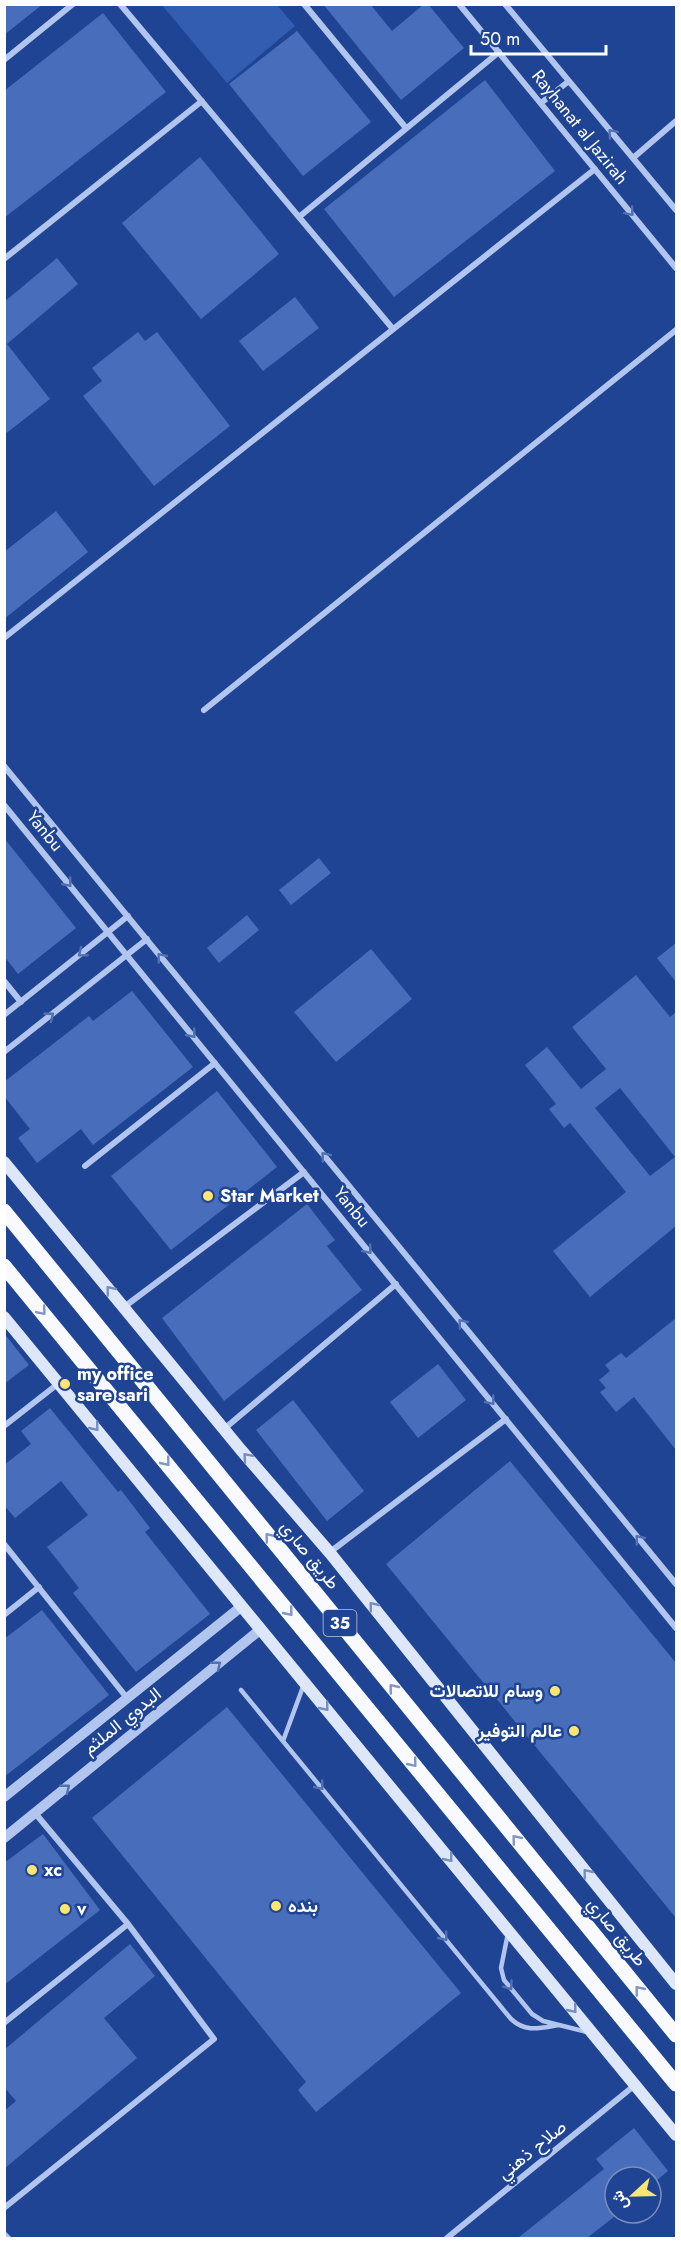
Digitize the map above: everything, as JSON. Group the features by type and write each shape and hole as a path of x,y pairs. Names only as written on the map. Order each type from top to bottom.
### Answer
{"main road":[{"path":"4,1162 224,1429 330,1553 676,1984"},
{"name":"طريق صاري","path":"4,1211 676,2035"},
{"name":"35","path":"4,1266 676,2085"},
{"path":"4,1317 676,2135"}],"street":[{"path":"4,60 73,4"},
{"path":"120,4 393,329"},
{"path":"304,4 406,128"},
{"name":"Rayhanat al Jazirah","path":"459,4 676,268"},
{"name":"Rayhanat al Jazirah","path":"505,4 676,210"},
{"path":"299,217 499,52"},
{"path":"540,103 569,81"},
{"path":"4,259 201,101"},
{"path":"633,158 676,121"},
{"path":"4,638 595,169"},
{"path":"204,710 676,330"},
{"name":"Yanbu","path":"4,766 676,1584"},
{"name":"Yanbu","path":"4,805 676,1628"},
{"path":"4,1015 128,916"},
{"path":"4,1052 147,939"},
{"path":"4,981 21,1002"},
{"path":"85,1166 215,1063"},
{"path":"124,1307 304,1172"},
{"path":"224,1429 396,1284"},
{"path":"4,1426 59,1383"},
{"path":"330,1553 506,1419"},
{"path":"4,1544 127,1698"},
{"path":"4,1615 39,1587"},
{"name":"البدوي الملثم","path":"4,1797 242,1606"},
{"name":"البدوي الملثم","path":"4,1838 261,1629"},
{"path":"4,2208 214,2039 128,1924 35,1813"},
{"path":"4,2023 128,1924"},
{"name":"صلاح ذهني","path":"447,2238 636,2085"},
{"path":"4,2234 8,2238"}],"lane":[{"path":"283,1741 304,1682"},
{"path":"241,1689 511,2019 519,2026 533,2030 559,2025"},
{"path":"509,1930 501,1968 504,1980 532,2014 543,2021 593,2033"}],"shaded area":[{"path":"162,5 277,5 295,26 227,83"}],"building":[{"path":"4,4 43,4 4,35"},
{"path":"323,4 370,4 392,31 424,4 428,4 464,48 401,100"},
{"path":"103,13 166,92 4,218 4,91"},
{"path":"297,31 371,122 303,176 229,84"},
{"path":"485,80 555,171 394,297 324,209"},
{"path":"200,157 279,254 201,319 122,223"},
{"path":"57,258 78,284 7,344 50,399 4,435 4,302"},
{"path":"295,297 319,328 263,371 239,341"},
{"path":"138,332 145,341 157,332 230,426 154,486 83,396 102,381 92,368"},
{"path":"56,511 88,552 4,619 4,552"},
{"path":"4,838 76,928 18,974 4,956"},
{"path":"319,858 331,873 291,905 279,890"},
{"path":"247,915 259,930 219,963 207,948"},
{"path":"676,943 676,982 657,958"},
{"path":"371,949 412,999 336,1062 294,1012"},
{"path":"636,975 670,1017 676,1012 676,1226 590,1297 553,1251 626,1192 570,1123 564,1128 549,1109 556,1104 525,1065 547,1047 581,1089 606,1069 572,1027","holes":["620,1088 675,1157 650,1176 595,1108"]},
{"path":"132,991 193,1067 93,1145 81,1129 37,1163 18,1138 30,1129 4,1096 4,1082 89,1016 93,1021"},
{"path":"217,1091 277,1167 171,1250 111,1176"},
{"path":"307,1204 335,1240 327,1246 362,1290 224,1401 162,1318"},
{"path":"676,1318 676,1450 634,1397 616,1412 600,1392 606,1388 599,1380 610,1371 605,1365 621,1353 626,1358"},
{"path":"4,1333 29,1365 4,1384"},
{"path":"438,1364 466,1400 418,1438 390,1402"},
{"path":"293,1400 364,1491 327,1521 256,1430"},
{"path":"50,1408 118,1492 121,1490 150,1528 145,1532 210,1614 136,1672 73,1593 79,1588 47,1547 88,1515 61,1481 15,1518 4,1505 4,1465 31,1444 21,1431"},
{"path":"510,1461 676,1663 676,1918 386,1564"},
{"path":"42,1610 109,1695 4,1777 4,1639"},
{"name":"بنده","path":"227,1707 461,1993 316,2112 298,2090 306,2082 92,1818"},
{"path":"43,1834 100,1910 4,1985 4,1863"},
{"path":"130,1944 155,1976 104,2018 137,2058 4,2169 4,2111 16,2101 4,2087 4,2050"},
{"path":"634,2128 668,2171 663,2175 663,2165 603,2165 603,2168 596,2159"},
{"path":"603,2170 604,2225 587,2238 518,2238"}],"place":[{"name":"Star Market","path":"208,1196"},
{"name":"my office sare sari","path":"65,1384"},
{"name":"وسام للاتصالات","path":"555,1691"},
{"name":"عالم التوفير","path":"574,1731"},
{"name":"xc","path":"32,1870"},
{"name":"بنده","path":"276,1906"},
{"name":"v","path":"65,1909"}]}
